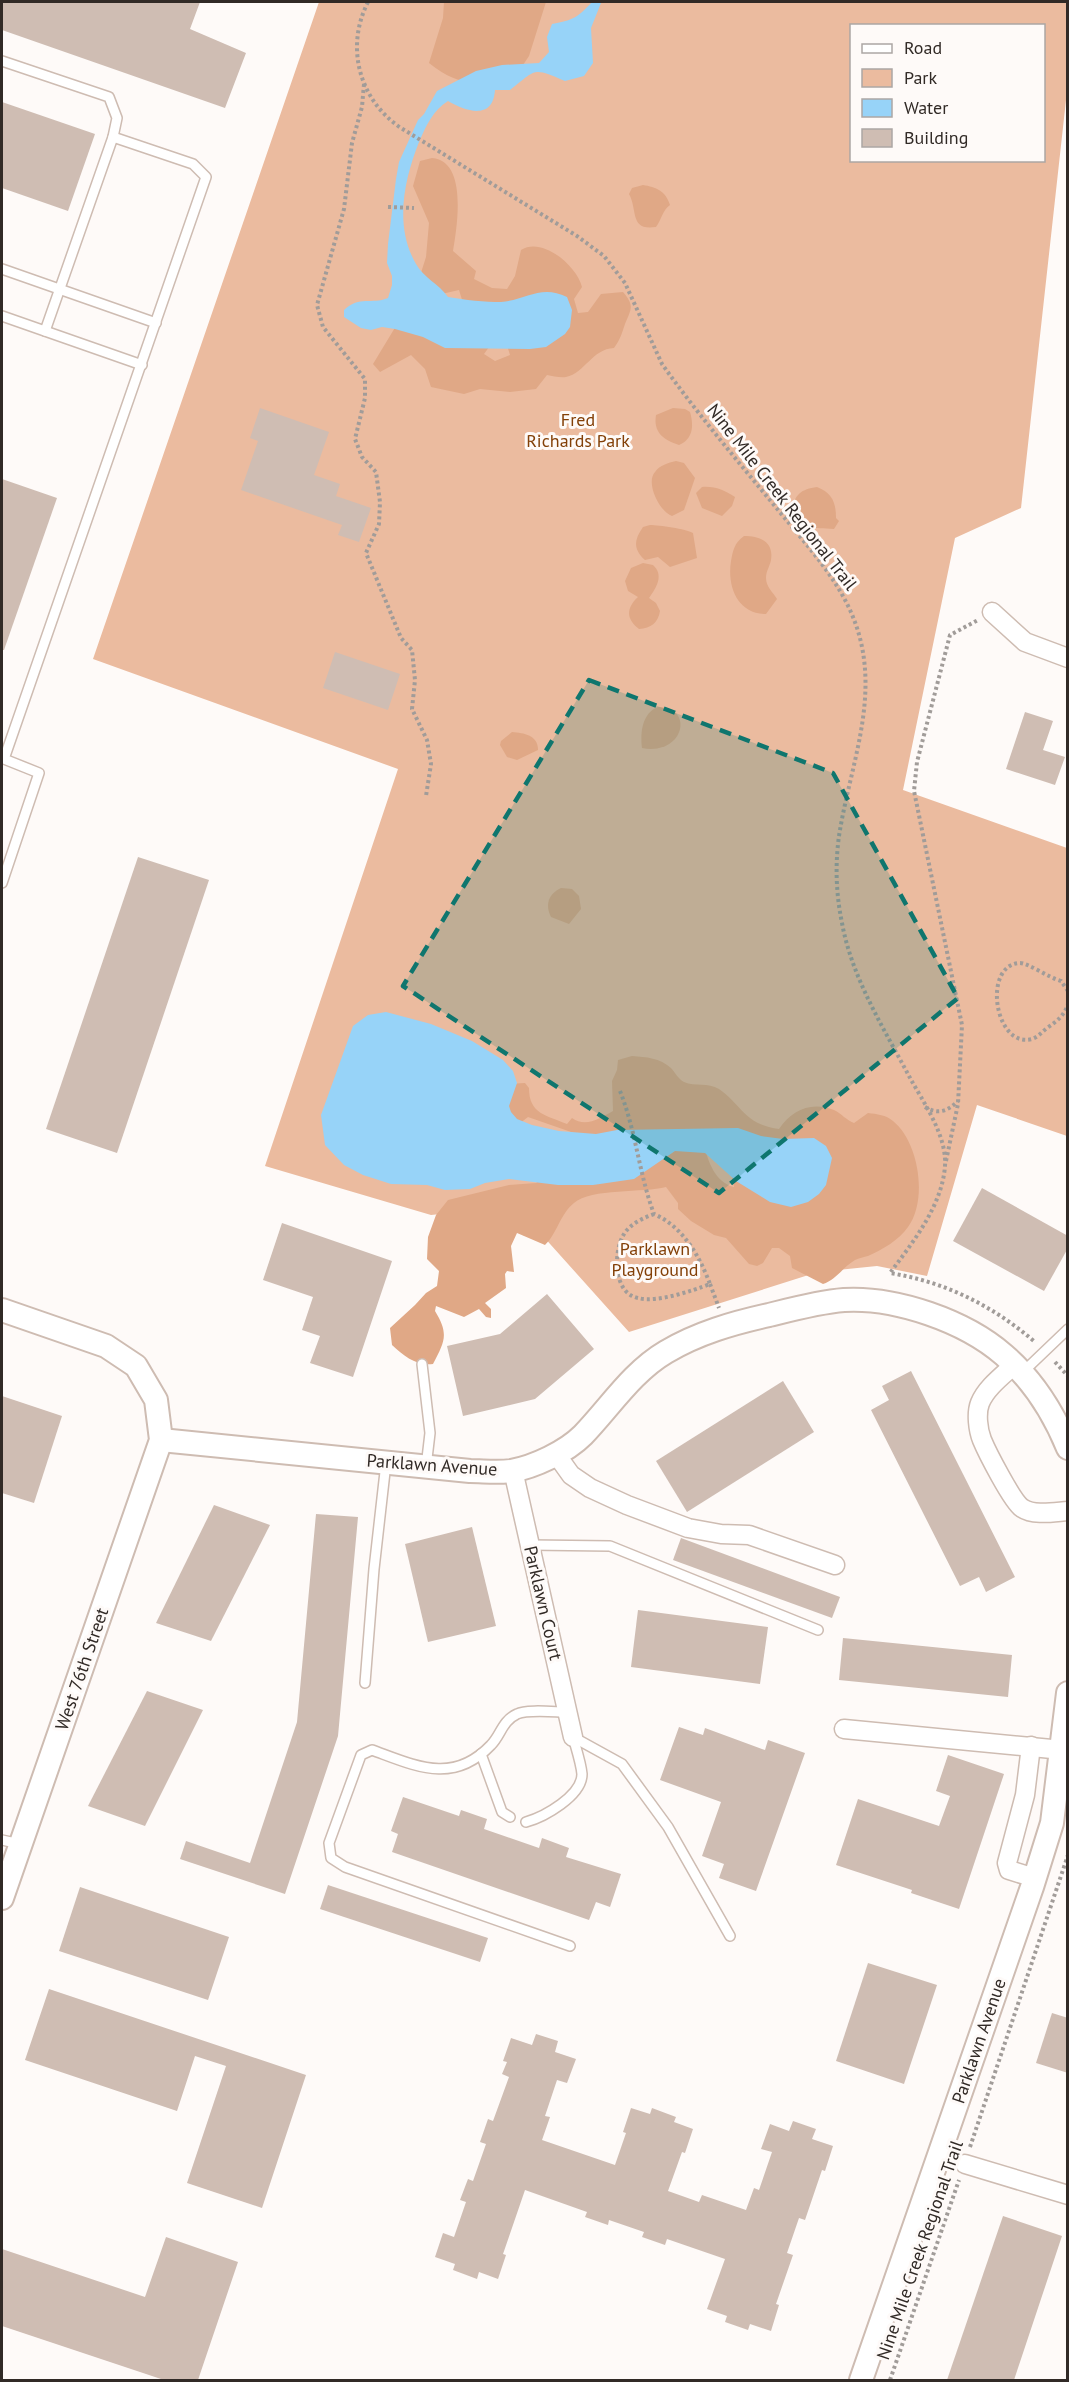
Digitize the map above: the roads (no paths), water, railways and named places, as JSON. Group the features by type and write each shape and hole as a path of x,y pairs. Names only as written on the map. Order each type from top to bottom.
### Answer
{"street":[{"path":"992,612 1025,642 1068,658"},
{"name":"Parklawn Avenue","path":"161,1440 470,1471 513,1470 556,1454 581,1437 631,1380 665,1352 705,1332 802,1307 845,1300 887,1303 930,1314 969,1330 1004,1355 1033,1386 1057,1422 1068,1448"},
{"path":"2,1310 106,1346 136,1366 156,1400 161,1440"},
{"path":"1018,1370 988,1390 979,1404 978,1422 981,1438 1021,1508 1035,1513 1068,1511"},
{"name":"West 76th Street","path":"2,1898 11,1842 161,1440"},
{"path":"556,1454 571,1475 590,1488 627,1505 688,1528 721,1534 749,1534 835,1564"},
{"name":"Parklawn Court","path":"513,1470 573,1737"},
{"name":"Parklawn Avenue","path":"861,2380 1052,1823 1068,1694"},
{"path":"844,1729 1062,1750"},
{"path":"1031,1746 1025,1795 1007,1863 1009,1870 1035,1878"},
{"path":"965,2163 1068,2195"}],"lane":[{"path":"2,61 109,97 117,118 113,137 45,331"},
{"path":"2,883 39,773 4,759 206,177 193,164 113,137"},
{"path":"2,270 156,323"},
{"path":"2,316 142,365"},
{"path":"1018,1370 1045,1351 1068,1329"},
{"path":"422,1364 430,1433 426,1467"},
{"path":"365,1683 374,1569 386,1463"},
{"path":"530,1545 610,1546 818,1630"},
{"path":"567,1712 518,1713 504,1723 493,1744 473,1761 442,1771 415,1766 372,1750 361,1755 328,1843 331,1858 345,1867 570,1946"},
{"path":"526,1822 539,1819 575,1792 582,1776 573,1737"},
{"path":"573,1737 622,1764 668,1827 730,1936"},
{"path":"481,1754 502,1812 510,1817"}],"water":[{"path":"592,2 601,3 591,28 593,63 584,76 565,81 535,72 510,90 495,90 493,100 484,110 463,108 448,101 438,109 424,130 409,172 404,203 405,234 416,264 448,297 501,302 541,292 558,293 567,297 572,310 570,327 565,334 546,347 530,349 445,348 423,337 395,329 361,328 344,317 344,310 350,305 360,301 388,298 392,276 387,263 388,244 399,162 418,120 437,91 476,71 502,65 539,63 549,52 547,37 552,24 575,17"},
{"path":"386,1012 431,1024 472,1041 503,1060 513,1071 517,1083 509,1106 511,1112 517,1119 532,1125 559,1131 596,1134 617,1130 738,1128 761,1136 783,1139 814,1138 826,1146 832,1158 826,1185 808,1202 791,1207 770,1202 736,1181 705,1153 675,1151 634,1179 593,1185 558,1185 509,1179 485,1183 470,1189 445,1190 427,1185 391,1184 363,1175 344,1165 325,1145 321,1115 353,1026 368,1015"}],"park label":[{"name":"Fred Richards Park","path":"578,430"},
{"name":"Parklawn Playground","path":"655,1259"}]}
